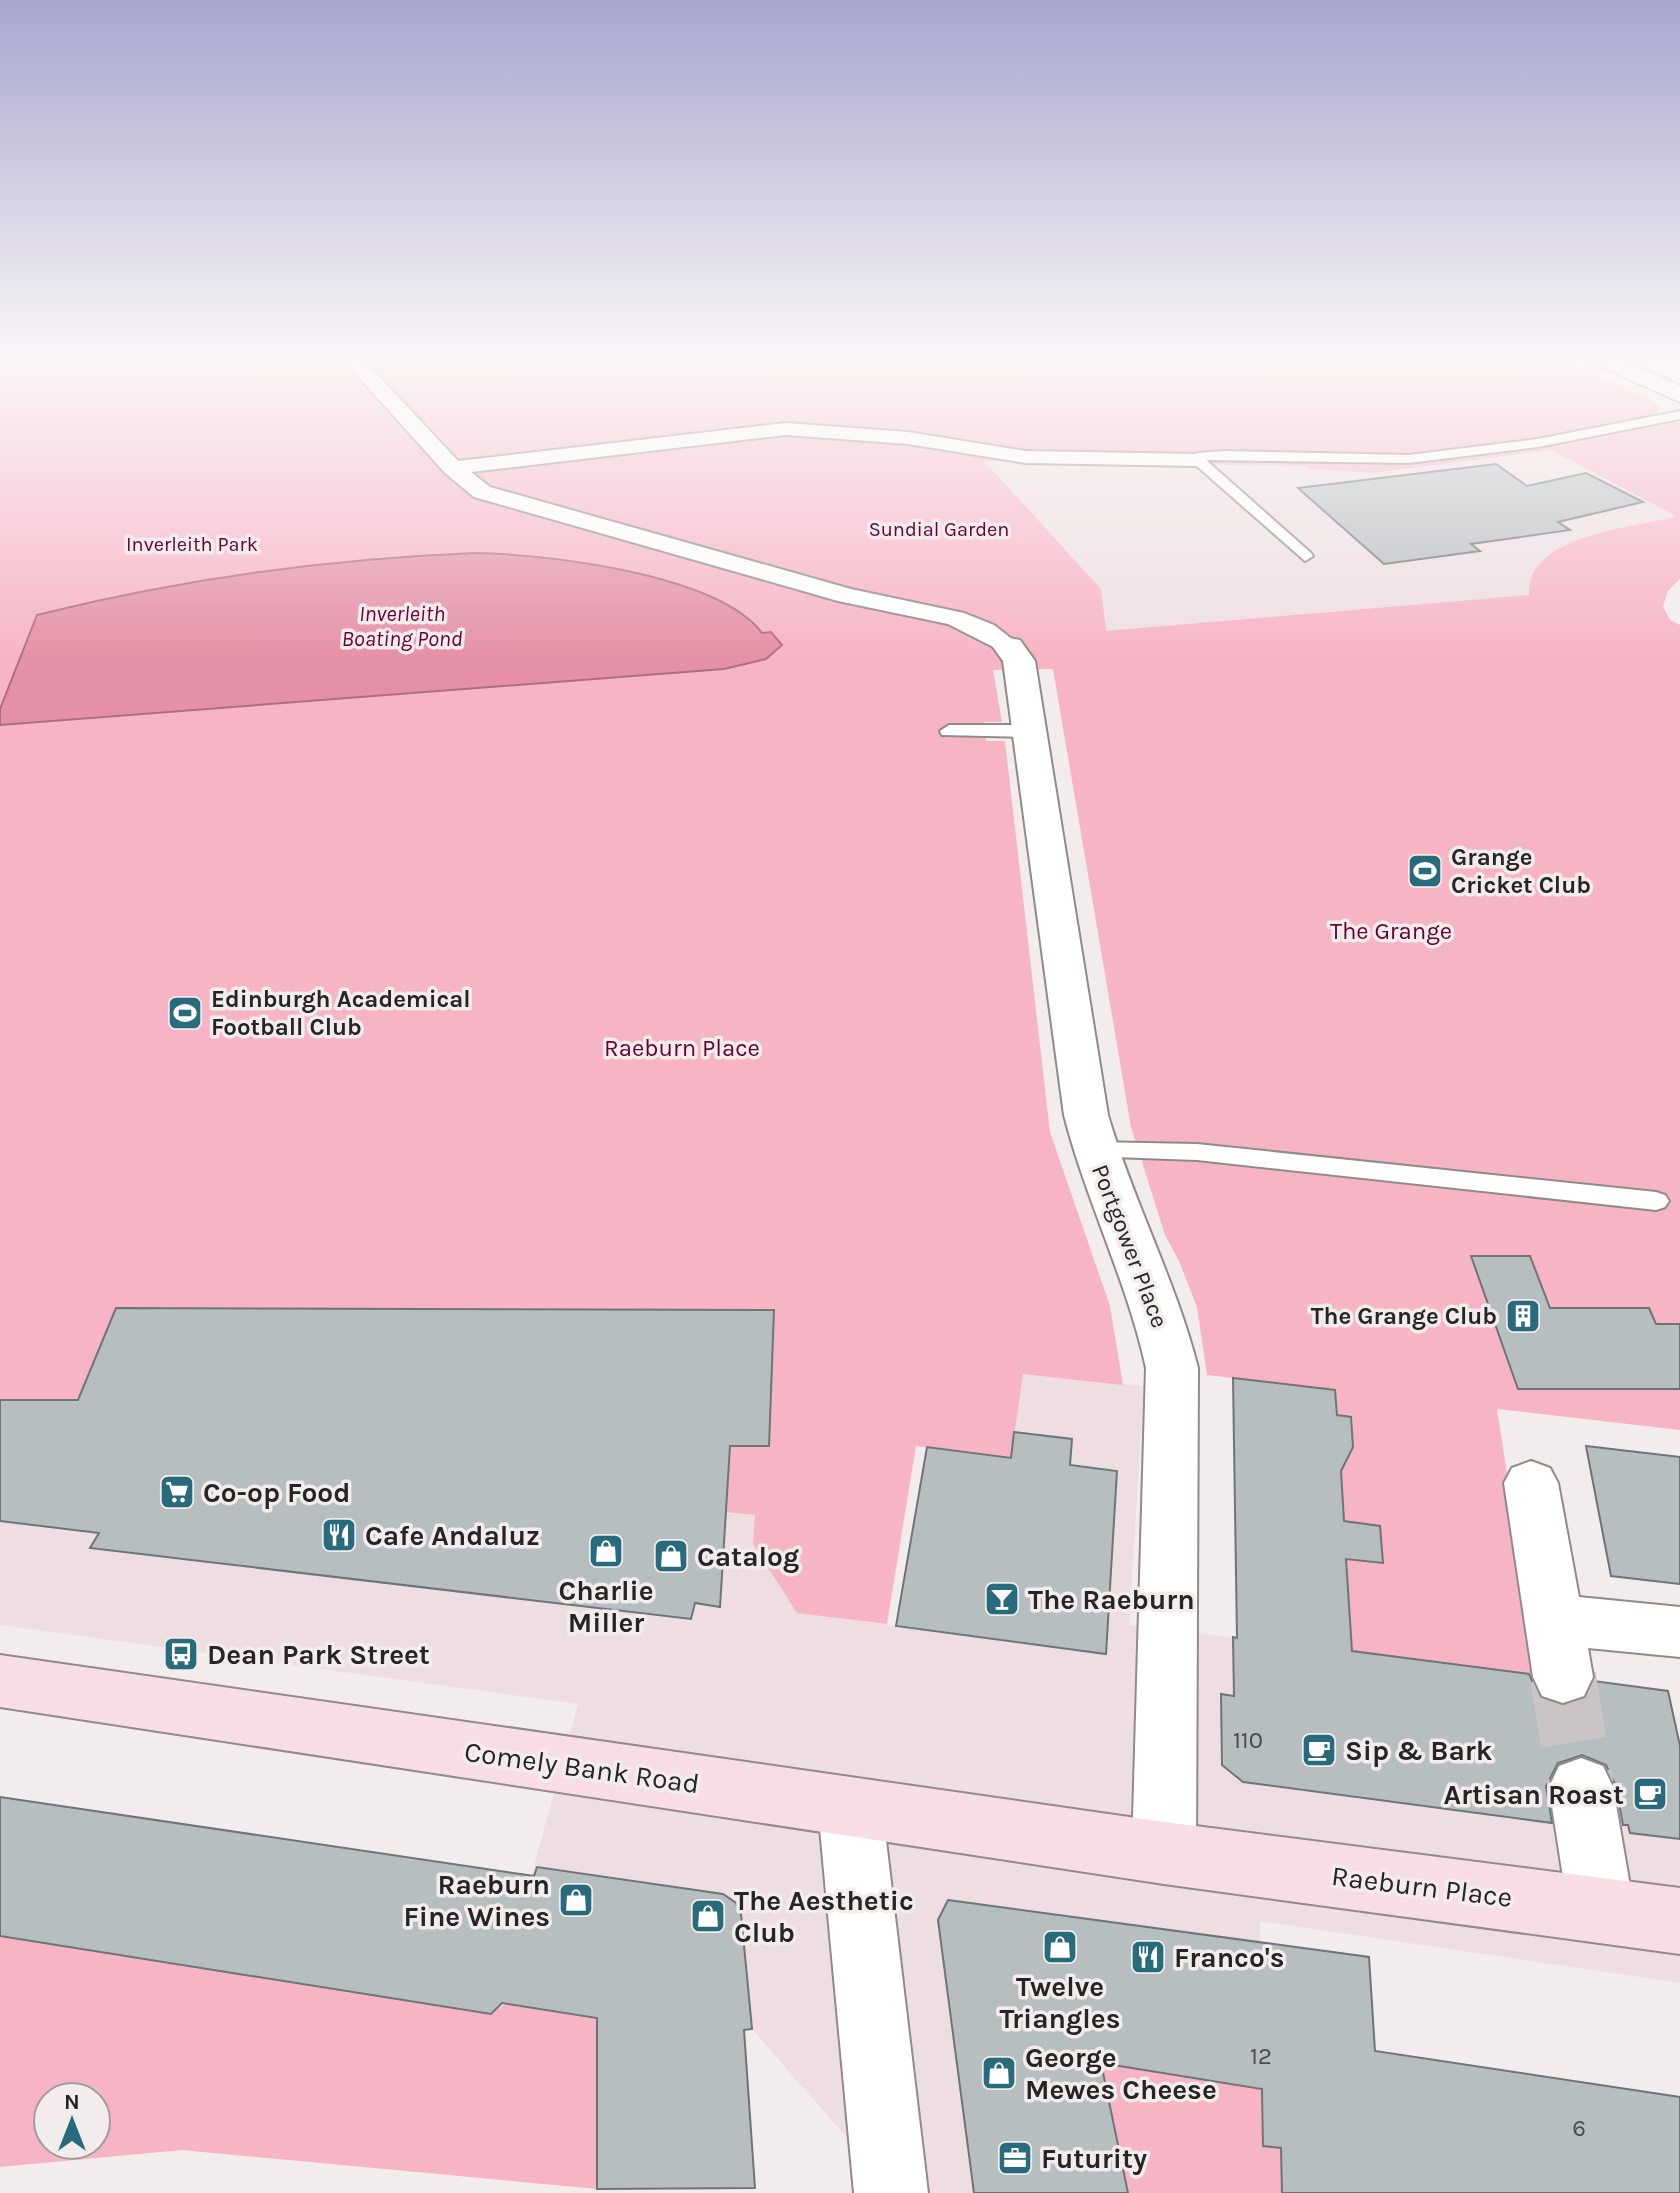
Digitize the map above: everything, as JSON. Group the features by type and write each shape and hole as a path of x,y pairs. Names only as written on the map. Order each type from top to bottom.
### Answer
{"main road":[{"name":"Comely Bank Road","path":"0,1681 1164,1853"},
{"name":"Raeburn Place","path":"1164,1853 1680,1921"}],"street":[{"path":"443,457 482,492 494,497 847,596 955,618 985,630 1009,647"},
{"path":"453,468 534,457"},
{"path":"1075,457 1197,460"},
{"name":"Portgower Place","path":"1009,647 1019,661 1094,1150 1159,1315 1172,1368 1164,1853"},
{"path":"1531,1483 1563,1677"},
{"path":"1554,1620 1680,1632"},
{"path":"1581,1787 1601,1909"},
{"path":"850,1807 891,2193"}],"lane":[{"path":"1200,457 1197,460 1305,556"},
{"path":"1294,457 1374,460 1412,457"},
{"path":"949,731 1029,731"},
{"path":"1094,1150 1211,1154 1656,1201"}],"shaded area":[{"path":"1495,457 1566,457 1678,516 1604,532 1565,546 1535,571 1530,595 1106,631 983,460 1305,466 1310,469 1374,473"},
{"path":"1022,1374 1144,1386 1129,1625 1668,1691 1680,1746 1680,1983 1260,1921 1262,2078 1244,2086 1094,2062 1113,2118 1128,2193 895,2193 752,2029 600,2039 495,2010 578,1704 0,1625 0,1405 9,1400 733,1402 755,1515 797,1612 896,1626 927,1447 1011,1458"}],"green space":[{"path":"0,457 1495,457 1374,473 1309,469 1305,466 984,461 1101,589 1106,631 1529,595 1533,574 1545,558 1564,546 1611,530 1676,516 1565,457 1680,457 1680,579 1668,591 1663,606 1670,620 1680,625 1680,1430 1497,1409 1538,1675 1335,1650 1350,1617 1346,1559 1383,1563 1344,1521 1335,1390 1207,1375 1197,1307 1165,1235 1131,1127 1053,669 993,670 1002,722 984,722 986,741 1005,741 1050,1132 1110,1306 1123,1385 1023,1374 1011,1458 916,1446 887,1624 797,1613 753,1544 755,1515 726,1512 732,1402 10,1400 0,1405"},
{"path":"0,1936 495,2010 507,2004 598,2019 597,2189 182,2150 112,2157 112,2081 32,2081 32,2161 64,2161 0,2167"},
{"path":"1094,2062 1243,2086 1262,2078 1263,2145 1281,2148 1282,2193 1128,2193 1113,2118 1093,2118"}],"water":[{"name":"Inverleith Boating Pond","path":"475,553 585,563 671,582 709,596 740,613 762,633 771,632 782,645 766,659 724,669 0,725 0,709 37,615 145,591 254,573 364,560"}],"building":[{"path":"1496,464 1527,486 1586,473 1643,502 1558,522 1570,530 1471,544 1480,551 1384,564 1298,488"},
{"name":"The Grange Club","path":"1471,1256 1530,1256 1550,1308 1649,1308 1656,1324 1680,1324 1680,1389 1518,1389"},
{"path":"116,1308 774,1310 769,1446 730,1446 720,1607 695,1603 691,1619 90,1548 99,1533 0,1521 0,1400 78,1400"},
{"path":"1233,1378 1335,1390 1337,1415 1351,1417 1353,1447 1341,1471 1344,1521 1380,1526 1383,1563 1346,1559 1352,1651 1529,1674 1539,1697 1562,1706 1585,1699 1594,1681 1668,1691 1680,1746 1680,1839 1630,1833 1628,1825 1623,1825 1616,1786 1606,1765 1582,1755 1558,1763 1546,1786 1552,1823 1243,1782 1222,1765 1221,1694 1234,1696 1233,1637 1237,1638"},
{"path":"1014,1432 1072,1439 1070,1465 1117,1471 1106,1654 896,1626 927,1447 1011,1458"},
{"path":"1586,1446 1680,1457 1680,1584 1611,1576"},
{"path":"0,1797 534,1876 537,1867 723,1894 736,1903 741,1914 752,2029 744,2030 755,2188 597,2189 597,2018 502,2003 491,2014 0,1936"},
{"path":"948,1900 1369,1957 1375,2051 1680,2097 1680,2193 1282,2193 1281,2148 1263,2146 1262,2089 1101,2063 1128,2193 974,2193 938,1920"}],"tunnel":[{"path":"1563,1677 1581,1787"}],"place":[{"name":"Grange Cricket Club","path":"1425,871"},
{"name":"Edinburgh Academical Football Club","path":"185,1013"},
{"name":"The Grange Club","path":"1523,1316"},
{"name":"Co-op Food","path":"177,1492"},
{"name":"Cafe Andaluz","path":"339,1535"},
{"name":"Charlie Miller","path":"606,1551"},
{"name":"Catalog","path":"671,1556"},
{"name":"The Raeburn","path":"1002,1599"},
{"name":"Dean Park Street","path":"181,1654"},
{"name":"Sip & Bark","path":"1319,1750"},
{"name":"Artisan Roast","path":"1650,1794"},
{"name":"Raeburn Fine Wines","path":"576,1900"},
{"name":"The Aesthetic Club","path":"708,1916"},
{"name":"Twelve Triangles","path":"1060,1947"},
{"name":"Franco's","path":"1148,1957"},
{"name":"George Mewes Cheese","path":"999,2073"},
{"name":"Futurity","path":"1015,2158"}],"park label":[{"name":"Sundial Garden","path":"939,529"},
{"name":"Inverleith Park","path":"192,544"},
{"name":"The Grange","path":"1391,931"}]}
